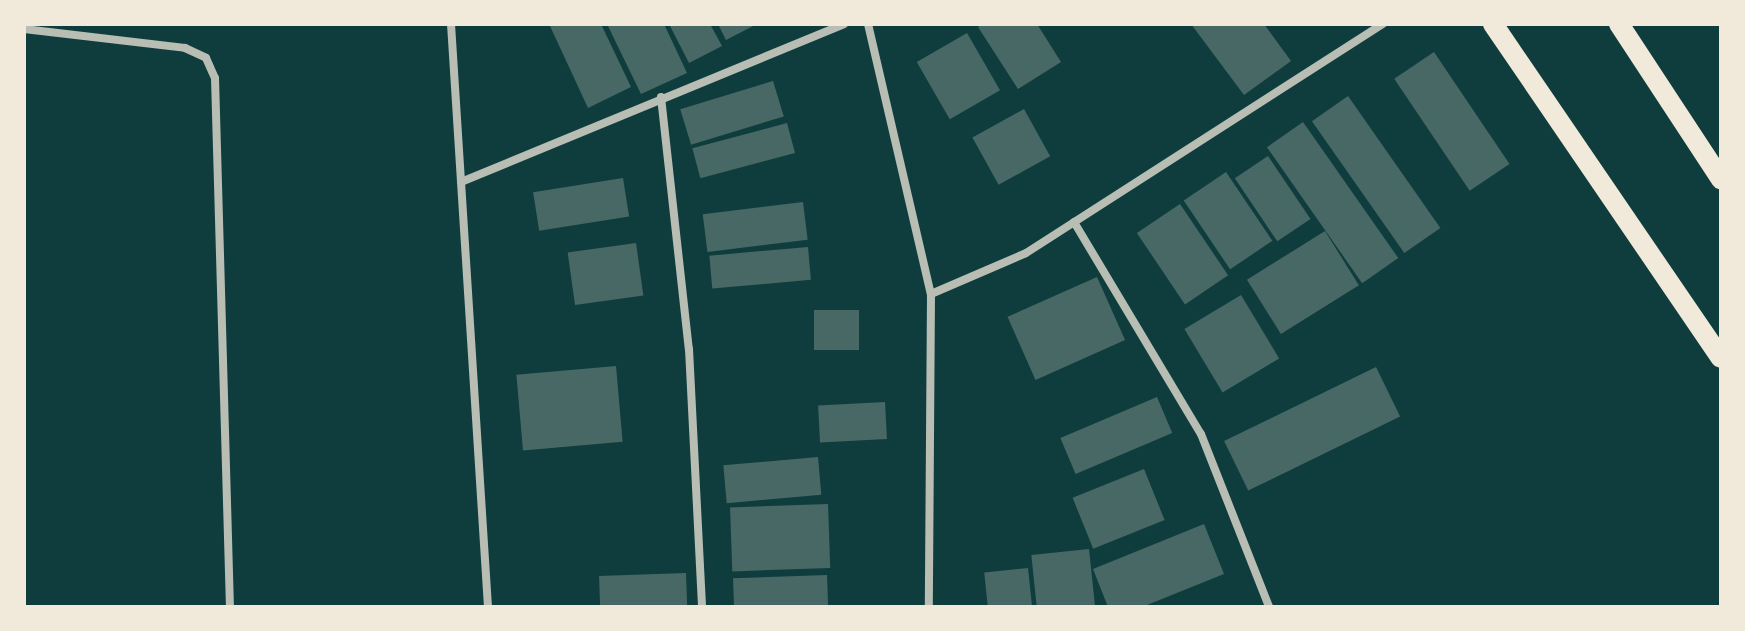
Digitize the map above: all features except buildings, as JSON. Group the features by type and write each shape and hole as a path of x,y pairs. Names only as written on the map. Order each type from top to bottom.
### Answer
{"main road":[{"path":"1493,24 1721,358"},
{"path":"1619,24 1721,179"}],"street":[{"path":"451,24 488,607"},
{"path":"461,182 844,24"},
{"path":"868,24 931,294 929,607"},
{"path":"931,294 999,268 1383,24"},
{"path":"24,29 73,28 185,48 206,58 215,78 230,607"},
{"path":"661,97 689,349 702,607"},
{"path":"1074,222 1201,434 1269,607"}]}
